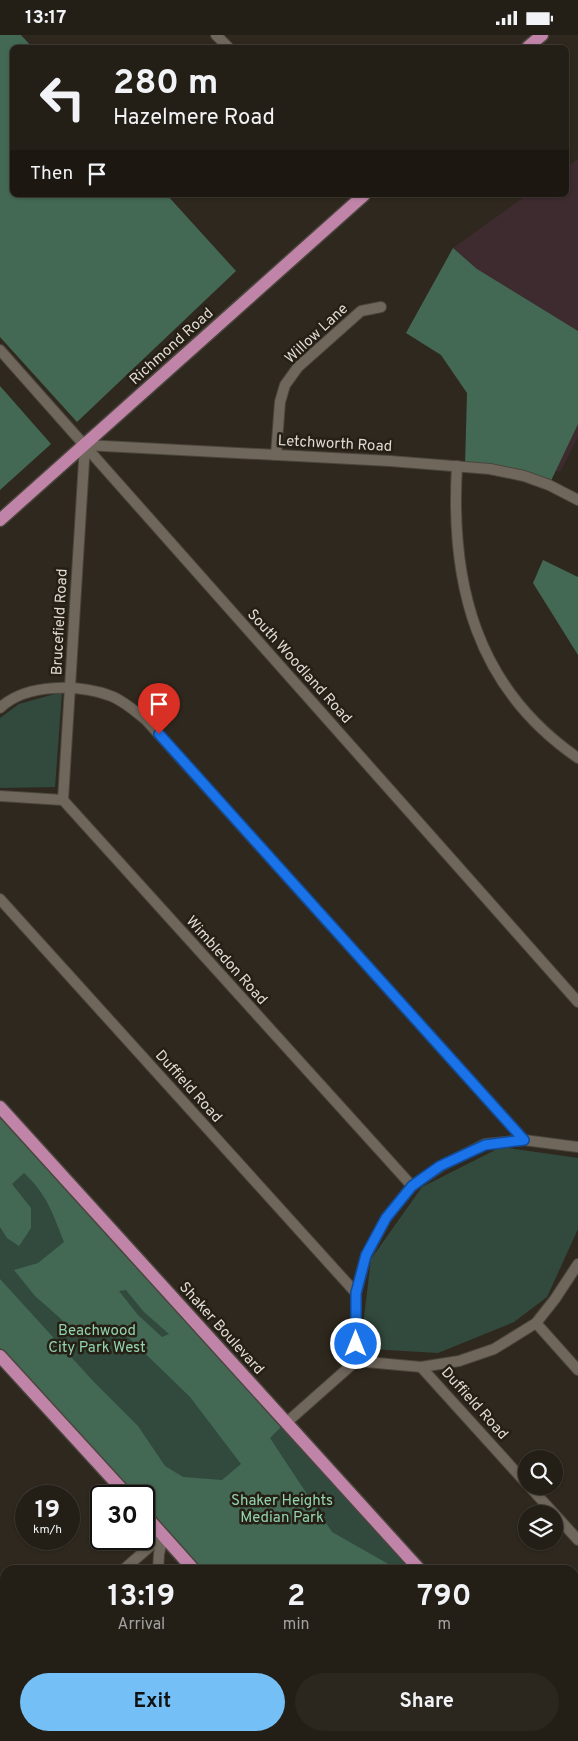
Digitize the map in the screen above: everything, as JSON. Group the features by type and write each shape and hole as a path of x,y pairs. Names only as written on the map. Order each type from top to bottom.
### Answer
{"main road":[{"path":"530,45 542,35"},
{"name":"Richmond Road","path":"0,520 362,197"},
{"name":"Shaker Boulevard","path":"0,1107 415,1565"},
{"path":"0,1356 118,1485"},
{"path":"155,1526 190,1565"}],"street":[{"path":"216,35 226,45"},
{"name":"Willow Lane","path":"276,455 280,402 286,385 298,367 361,311 381,307"},
{"name":"South Woodland Road","path":"0,350 578,1002"},
{"name":"Letchworth Road","path":"85,445 490,469 524,476 549,485 578,500"},
{"name":"Brucefield Road","path":"63,800 85,445"},
{"path":"457,466 455,517 458,552 462,579 477,633 498,675 520,707 541,729 578,758"},
{"path":"0,708 31,690 70,687 111,696 124,703 146,720 524,1140"},
{"path":"0,796 63,800"},
{"name":"Wimbledon Road","path":"63,800 412,1186"},
{"name":"Duffield Road","path":"0,899 356,1293"},
{"path":"356,1361 356,1293 366,1255 386,1218 412,1186 440,1166 485,1145 524,1140 578,1147"},
{"path":"286,1423 356,1361 421,1367 459,1361 494,1349 536,1323 555,1299 578,1264"},
{"path":"536,1323 578,1370"},
{"name":"Duffield Road","path":"421,1367 518,1474"},
{"path":"537,1495 578,1540"},
{"path":"129,1565 163,1535"},
{"path":"158,1565 163,1535"}],"shaded area":[{"path":"578,159 578,437 560,472 469,441 467,393 441,355 477,269 453,248 524,197 569,197 569,165"}],"green space":[{"path":"0,35 21,35 30,45 10,45 10,197 169,197 236,271 77,422 0,337"},
{"path":"453,248 477,269 578,331 578,424 549,485 465,466 467,393 441,355 406,333"},
{"path":"0,386 51,444 0,490"},
{"path":"543,560 578,577 578,655 533,583"},
{"path":"62,692 55,787 0,788 0,718 19,704"},
{"name":"Beachwood City Park West","path":"0,1107 415,1565 190,1565 155,1526 155,1485 118,1485 0,1356"},
{"name":"Beachwood City Park West","path":"0,1116 282,1426 270,1438 332,1532 390,1565 196,1565 155,1519 155,1485 124,1485 0,1348 0,1279 93,1381 138,1426 165,1466 183,1477 222,1480 241,1464 190,1397 124,1333 75,1336 60,1318 35,1296 14,1270 38,1263 64,1242 44,1197 24,1173 12,1184 31,1208 31,1228 19,1246 7,1238 0,1227","holes":["126,1290 144,1312 169,1334 162,1337 138,1315 119,1291"]},
{"path":"501,1147 578,1158 578,1229 547,1297 514,1322 438,1353 370,1349 363,1326 371,1259 422,1187"}],"route":[{"path":"159,734 524,1140 485,1145 440,1166 412,1186 386,1218 366,1255 356,1293 356,1344"}],"park label":[{"name":"Shaker Heights Median Park","path":"282,1508"}]}
